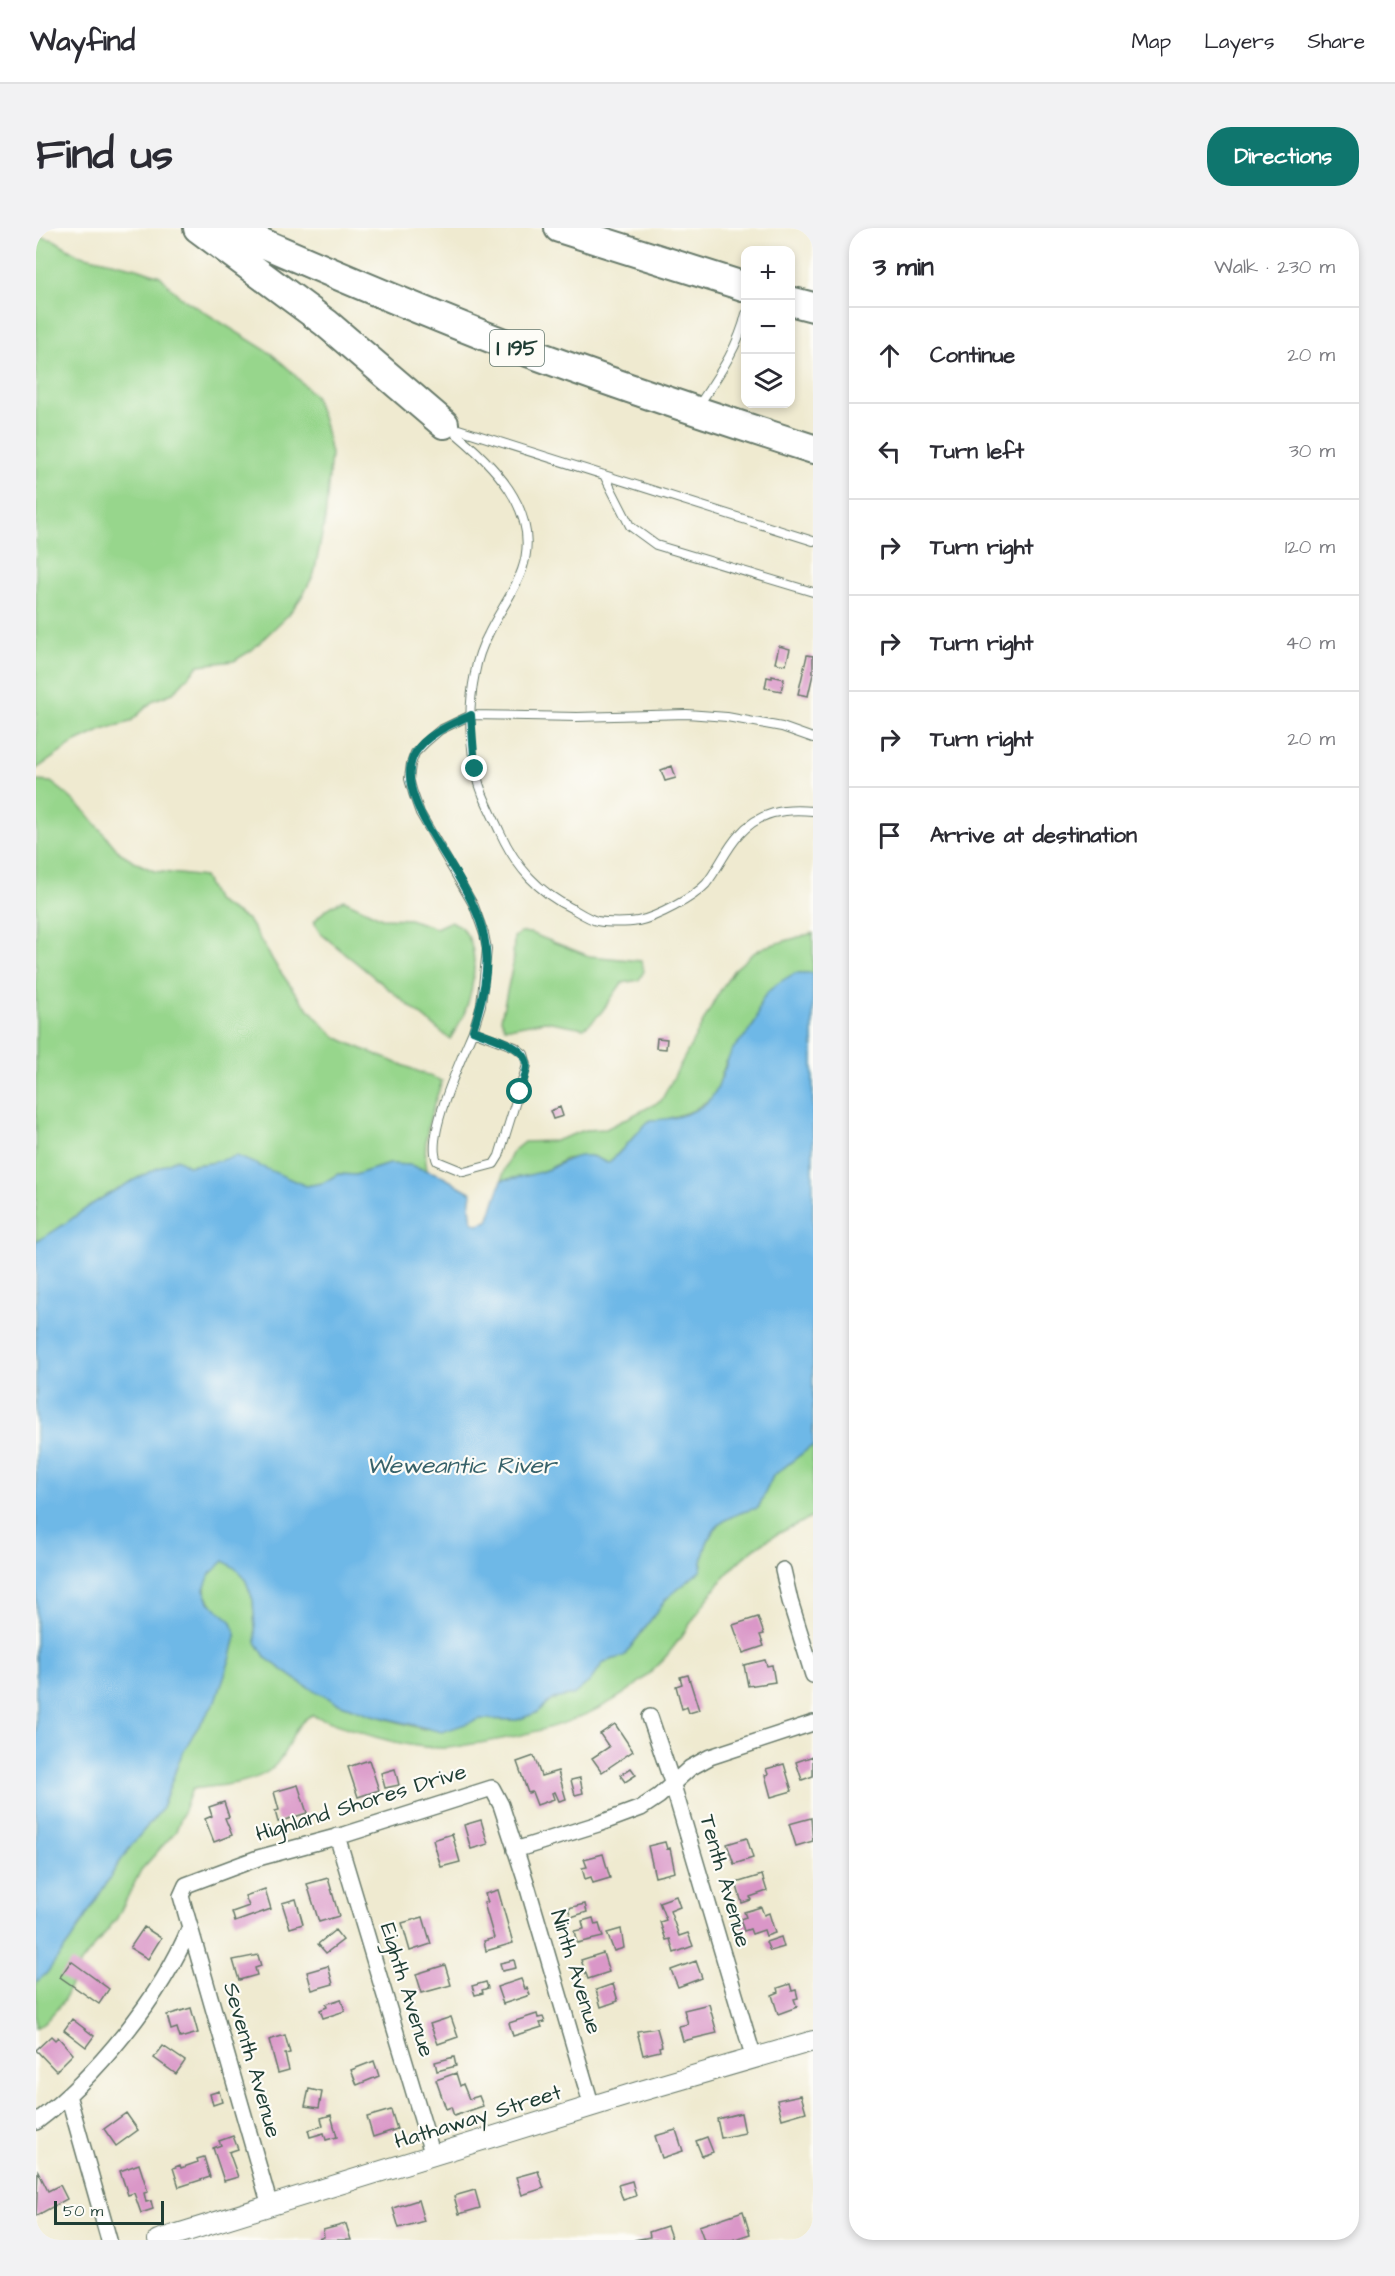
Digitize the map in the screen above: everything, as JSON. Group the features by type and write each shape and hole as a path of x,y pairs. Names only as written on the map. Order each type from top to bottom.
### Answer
{"highway":[{"path":"198,228 326,323 444,424"},
{"name":"I 195","path":"228,228 317,267 505,343 694,411 813,448"},
{"path":"559,228 741,285"},
{"path":"795,302 813,307"}],"street":[{"path":"783,1570 813,1675"},
{"name":"Tenth Avenue","path":"650,1717 672,1782 754,2058"},
{"path":"515,1850 641,1808 659,1796 690,1768 710,1756 813,1723"},
{"name":"Highland Shores Drive","path":"190,1928 181,1896 186,1885 258,1858 492,1788 501,1805 515,1850"},
{"name":"Eighth Avenue","path":"337,1836 433,2156"},
{"name":"Ninth Avenue","path":"515,1850 592,2107"},
{"path":"36,2122 91,2074 135,2019 178,1955 190,1928"},
{"name":"Seventh Avenue","path":"190,1928 270,2206"},
{"name":"Hathaway Street","path":"158,2240 813,2041"},
{"path":"68,2095 109,2240"}],"lane":[{"path":"694,411 730,356 741,334"},
{"path":"444,424 813,541"},
{"path":"444,424 474,447 504,479 523,522 526,546 522,570 487,635 475,674 471,715 475,769 482,794 502,837 525,874 555,900 597,921 638,921 674,906 704,886 738,835 755,822 776,811 813,811"},
{"path":"604,475 630,526 656,545 813,592"},
{"path":"473,1030 515,1047 524,1054 527,1065 499,1156 494,1164 464,1172 437,1161 433,1154 438,1124 451,1082 481,1005 487,965 484,934 467,892 420,813 410,778 415,753 424,743 440,730 471,715 577,717 687,714 727,717 782,727 813,738"}],"green space":[{"path":"36,236 54,240 77,254 137,268 160,276 180,297 272,354 315,397 331,454 325,520 314,574 303,595 289,614 252,650 234,661 199,665 173,693 154,700 130,722 102,730 76,742 36,769"},
{"path":"36,781 51,782 64,792 86,812 119,852 139,864 154,871 204,877 216,901 248,920 299,998 338,1038 442,1081 426,1136 427,1170 409,1165 389,1164 355,1175 338,1174 323,1183 306,1186 270,1171 210,1163 188,1166 116,1190 94,1203 54,1233 36,1241"},
{"path":"344,900 382,918 409,919 436,928 451,921 461,928 473,950 473,976 464,1014 450,1039 320,933 314,922 327,909"},
{"path":"520,933 530,933 589,956 641,961 644,971 639,980 622,983 601,1013 584,1028 545,1021 505,1027 501,1019 513,964 514,937"},
{"path":"813,933 813,973 795,973 759,1005 757,1020 726,1062 717,1089 711,1098 692,1111 664,1120 650,1120 608,1163 592,1156 565,1159 551,1168 532,1175 502,1180 513,1151 524,1142 555,1141 585,1130 606,1129 661,1101 717,996 733,971 752,954 764,947"},
{"path":"813,1445 813,1517 778,1534 746,1555 718,1584 662,1661 643,1679 601,1707 555,1726 530,1733 444,1748 390,1741 312,1715 304,1720 294,1733 277,1764 263,1775 233,1784 192,1789 176,1831 141,1870 117,1918 77,1968 63,2002 48,2019 36,2028 36,1982 46,1974 71,1940 117,1866 161,1810 181,1756 216,1700 236,1636 232,1622 209,1601 205,1585 214,1569 224,1560 239,1571 246,1581 253,1600 256,1642 266,1658 304,1685 336,1702 423,1729 462,1724 480,1719 517,1720 536,1713 553,1699 573,1695 590,1681 604,1662 624,1656 666,1599 701,1570 706,1545 717,1527 734,1515 758,1508 773,1476"}],"water":[{"name":"Weweantic River","path":"795,973 813,973 813,1445 773,1476 758,1508 734,1515 717,1527 706,1545 701,1570 666,1599 624,1656 604,1662 590,1681 573,1695 553,1699 536,1713 517,1720 480,1719 442,1732 369,1714 336,1702 304,1685 266,1658 256,1642 253,1600 246,1581 239,1571 224,1561 210,1574 204,1589 209,1602 232,1622 236,1636 216,1701 181,1756 161,1810 117,1866 71,1940 46,1974 36,1982 36,1241 52,1233 114,1191 177,1159 188,1166 237,1156 306,1186 323,1183 338,1174 355,1175 389,1164 409,1165 438,1174 472,1193 470,1207 472,1221 478,1224 488,1221 502,1180 538,1173 578,1156 590,1156 608,1163 650,1120 677,1117 703,1105 715,1092 733,1049 754,1024 761,1001 774,987"}],"building":[{"path":"779,646 790,649 786,665 775,663"},
{"path":"807,655 813,656 813,674 808,696 798,694"},
{"path":"772,676 784,679 781,691 765,688 767,677 772,678"},
{"path":"672,766 676,778 665,781 661,770"},
{"path":"657,1038 667,1039 666,1049 656,1048"},
{"path":"560,1107 563,1116 553,1119 550,1111"},
{"path":"758,1617 764,1634 760,1635 764,1646 743,1653 733,1625"},
{"path":"765,1660 767,1666 772,1665 775,1682 748,1686 744,1665"},
{"path":"688,1675 699,1710 689,1713 687,1707 682,1709 676,1686 682,1684 680,1677"},
{"path":"615,1724 633,1751 602,1772 592,1758 609,1747 600,1734"},
{"path":"534,1756 541,1776 558,1771 566,1799 559,1801 555,1792 552,1793 554,1799 537,1805 532,1792 528,1793 517,1762"},
{"path":"813,1756 813,1776 802,1780 796,1762"},
{"path":"369,1760 379,1790 358,1797 348,1767"},
{"path":"784,1764 792,1791 771,1797 765,1775 768,1774 766,1769"},
{"path":"631,1768 636,1775 625,1782 620,1775"},
{"path":"395,1769 399,1785 385,1788 381,1773"},
{"path":"580,1778 583,1793 575,1795 571,1780"},
{"path":"298,1785 307,1813 278,1822 275,1811 279,1810 274,1792"},
{"path":"224,1802 229,1817 225,1818 232,1835 214,1842 205,1819 212,1816 209,1807"},
{"path":"811,1818 813,1841 796,1846 789,1824"},
{"path":"481,1820 488,1844 471,1849 464,1825"},
{"path":"452,1834 460,1862 441,1867 433,1840"},
{"path":"747,1838 753,1858 734,1864 727,1844"},
{"path":"665,1842 667,1849 670,1848 675,1872 655,1877 648,1846"},
{"path":"603,1854 610,1878 593,1883 591,1877 585,1879 582,1868 587,1867 584,1859"},
{"path":"762,1875 767,1891 750,1897 751,1900 742,1903 736,1883"},
{"path":"328,1878 339,1916 319,1922 307,1884"},
{"path":"265,1889 271,1909 235,1922 232,1912 249,1906 245,1896"},
{"path":"498,1890 513,1943 486,1951 484,1941 494,1938 484,1903 488,1902 485,1894"},
{"path":"676,1896 680,1907 670,1911 679,1936 688,1933 693,1946 674,1953 670,1939 666,1940 660,1922 666,1920 659,1902"},
{"path":"296,1899 303,1924 290,1928 282,1903"},
{"path":"585,1904 587,1912 571,1917 568,1908"},
{"path":"761,1907 764,1915 769,1913 775,1933 766,1936 764,1930 752,1934 750,1929 744,1931 740,1919 746,1917 744,1912"},
{"path":"423,1917 431,1944 410,1951 402,1923"},
{"path":"593,1918 595,1925 599,1924 603,1937 577,1943 574,1931 584,1929 582,1921"},
{"path":"144,1927 161,1938 148,1959 130,1948"},
{"path":"621,1929 624,1948 614,1951 607,1933"},
{"path":"335,1930 343,1940 326,1953 318,1944"},
{"path":"781,1937 784,1947 770,1951 766,1942"},
{"path":"603,1953 609,1972 588,1979 581,1960"},
{"path":"258,1955 261,1966 255,1968 257,1975 239,1980 233,1960"},
{"path":"514,1960 516,1968 502,1971 500,1963"},
{"path":"71,1961 109,1989 99,2004 60,1977"},
{"path":"696,1961 702,1978 678,1987 671,1970"},
{"path":"445,1965 451,1985 422,1993 416,1974"},
{"path":"328,1966 333,1984 312,1990 307,1972"},
{"path":"521,1979 530,1995 503,2004 497,1987"},
{"path":"486,1982 488,1988 482,1990 483,1993 475,1995 472,1986"},
{"path":"613,1984 618,2001 601,2007 596,1990"},
{"path":"790,1984 792,1991 796,1990 798,1998 794,1999 797,2007 778,2014 772,1995 779,1992 778,1988"},
{"path":"341,1999 345,2011 323,2018 320,2010 327,2007 326,2004"},
{"path":"709,2004 717,2033 683,2041 679,2026 688,2024 684,2010"},
{"path":"191,2008 198,2033 180,2038 177,2028 171,2030 167,2015"},
{"path":"537,2014 538,2018 543,2017 545,2022 540,2023 542,2027 513,2036 509,2023"},
{"path":"451,2017 458,2037 438,2044 430,2024"},
{"path":"72,2019 94,2036 86,2047 64,2030"},
{"path":"657,2028 662,2046 659,2047 660,2051 643,2055 637,2031"},
{"path":"285,2035 290,2053 285,2054 289,2070 278,2073 269,2040"},
{"path":"51,2036 55,2040 58,2037 73,2054 56,2071 36,2050"},
{"path":"163,2046 185,2061 176,2074 154,2058"},
{"path":"454,2057 456,2066 437,2071 435,2062"},
{"path":"374,2061 379,2076 357,2085 351,2070"},
{"path":"456,2073 460,2086 463,2084 469,2099 479,2096 483,2106 454,2116 451,2107 446,2109 436,2080"},
{"path":"309,2089 322,2092 319,2108 305,2106"},
{"path":"219,2091 222,2102 213,2105 210,2094"},
{"path":"801,2095 806,2112 782,2119 777,2100"},
{"path":"391,2110 397,2129 373,2137 367,2117"},
{"path":"126,2113 138,2130 116,2146 104,2129"},
{"path":"741,2113 745,2133 721,2138 717,2119"},
{"path":"331,2115 337,2137 326,2140 324,2133 310,2137 308,2130 323,2126 321,2118"},
{"path":"676,2130 683,2151 662,2158 655,2136"},
{"path":"233,2136 238,2149 229,2152 238,2177 224,2181 213,2148 221,2145 219,2141"},
{"path":"707,2137 713,2152 702,2156 696,2141"},
{"path":"204,2157 210,2177 179,2187 173,2168 180,2165 181,2168 198,2162 197,2159"},
{"path":"139,2164 148,2192 144,2193 146,2202 151,2201 153,2209 141,2213 134,2193 128,2195 120,2171"},
{"path":"38,2171 48,2191 60,2185 67,2199 36,2216"},
{"path":"538,2171 544,2188 522,2195 516,2177"},
{"path":"632,2181 636,2196 623,2200 618,2185"},
{"path":"475,2190 480,2208 459,2214 454,2196"},
{"path":"418,2200 424,2221 399,2228 393,2208"},
{"path":"743,2211 750,2234 732,2240 704,2240 699,2226"},
{"path":"346,2224 351,2240 315,2240 324,2237 323,2230"},
{"path":"667,2226 672,2240 634,2240 650,2237 649,2232"}],"route":[{"path":"475,769 471,715 440,730 424,743 415,753 410,778 420,813 467,892 484,934 487,965 481,1005 473,1030 515,1047 524,1054 527,1065 520,1092"}]}
